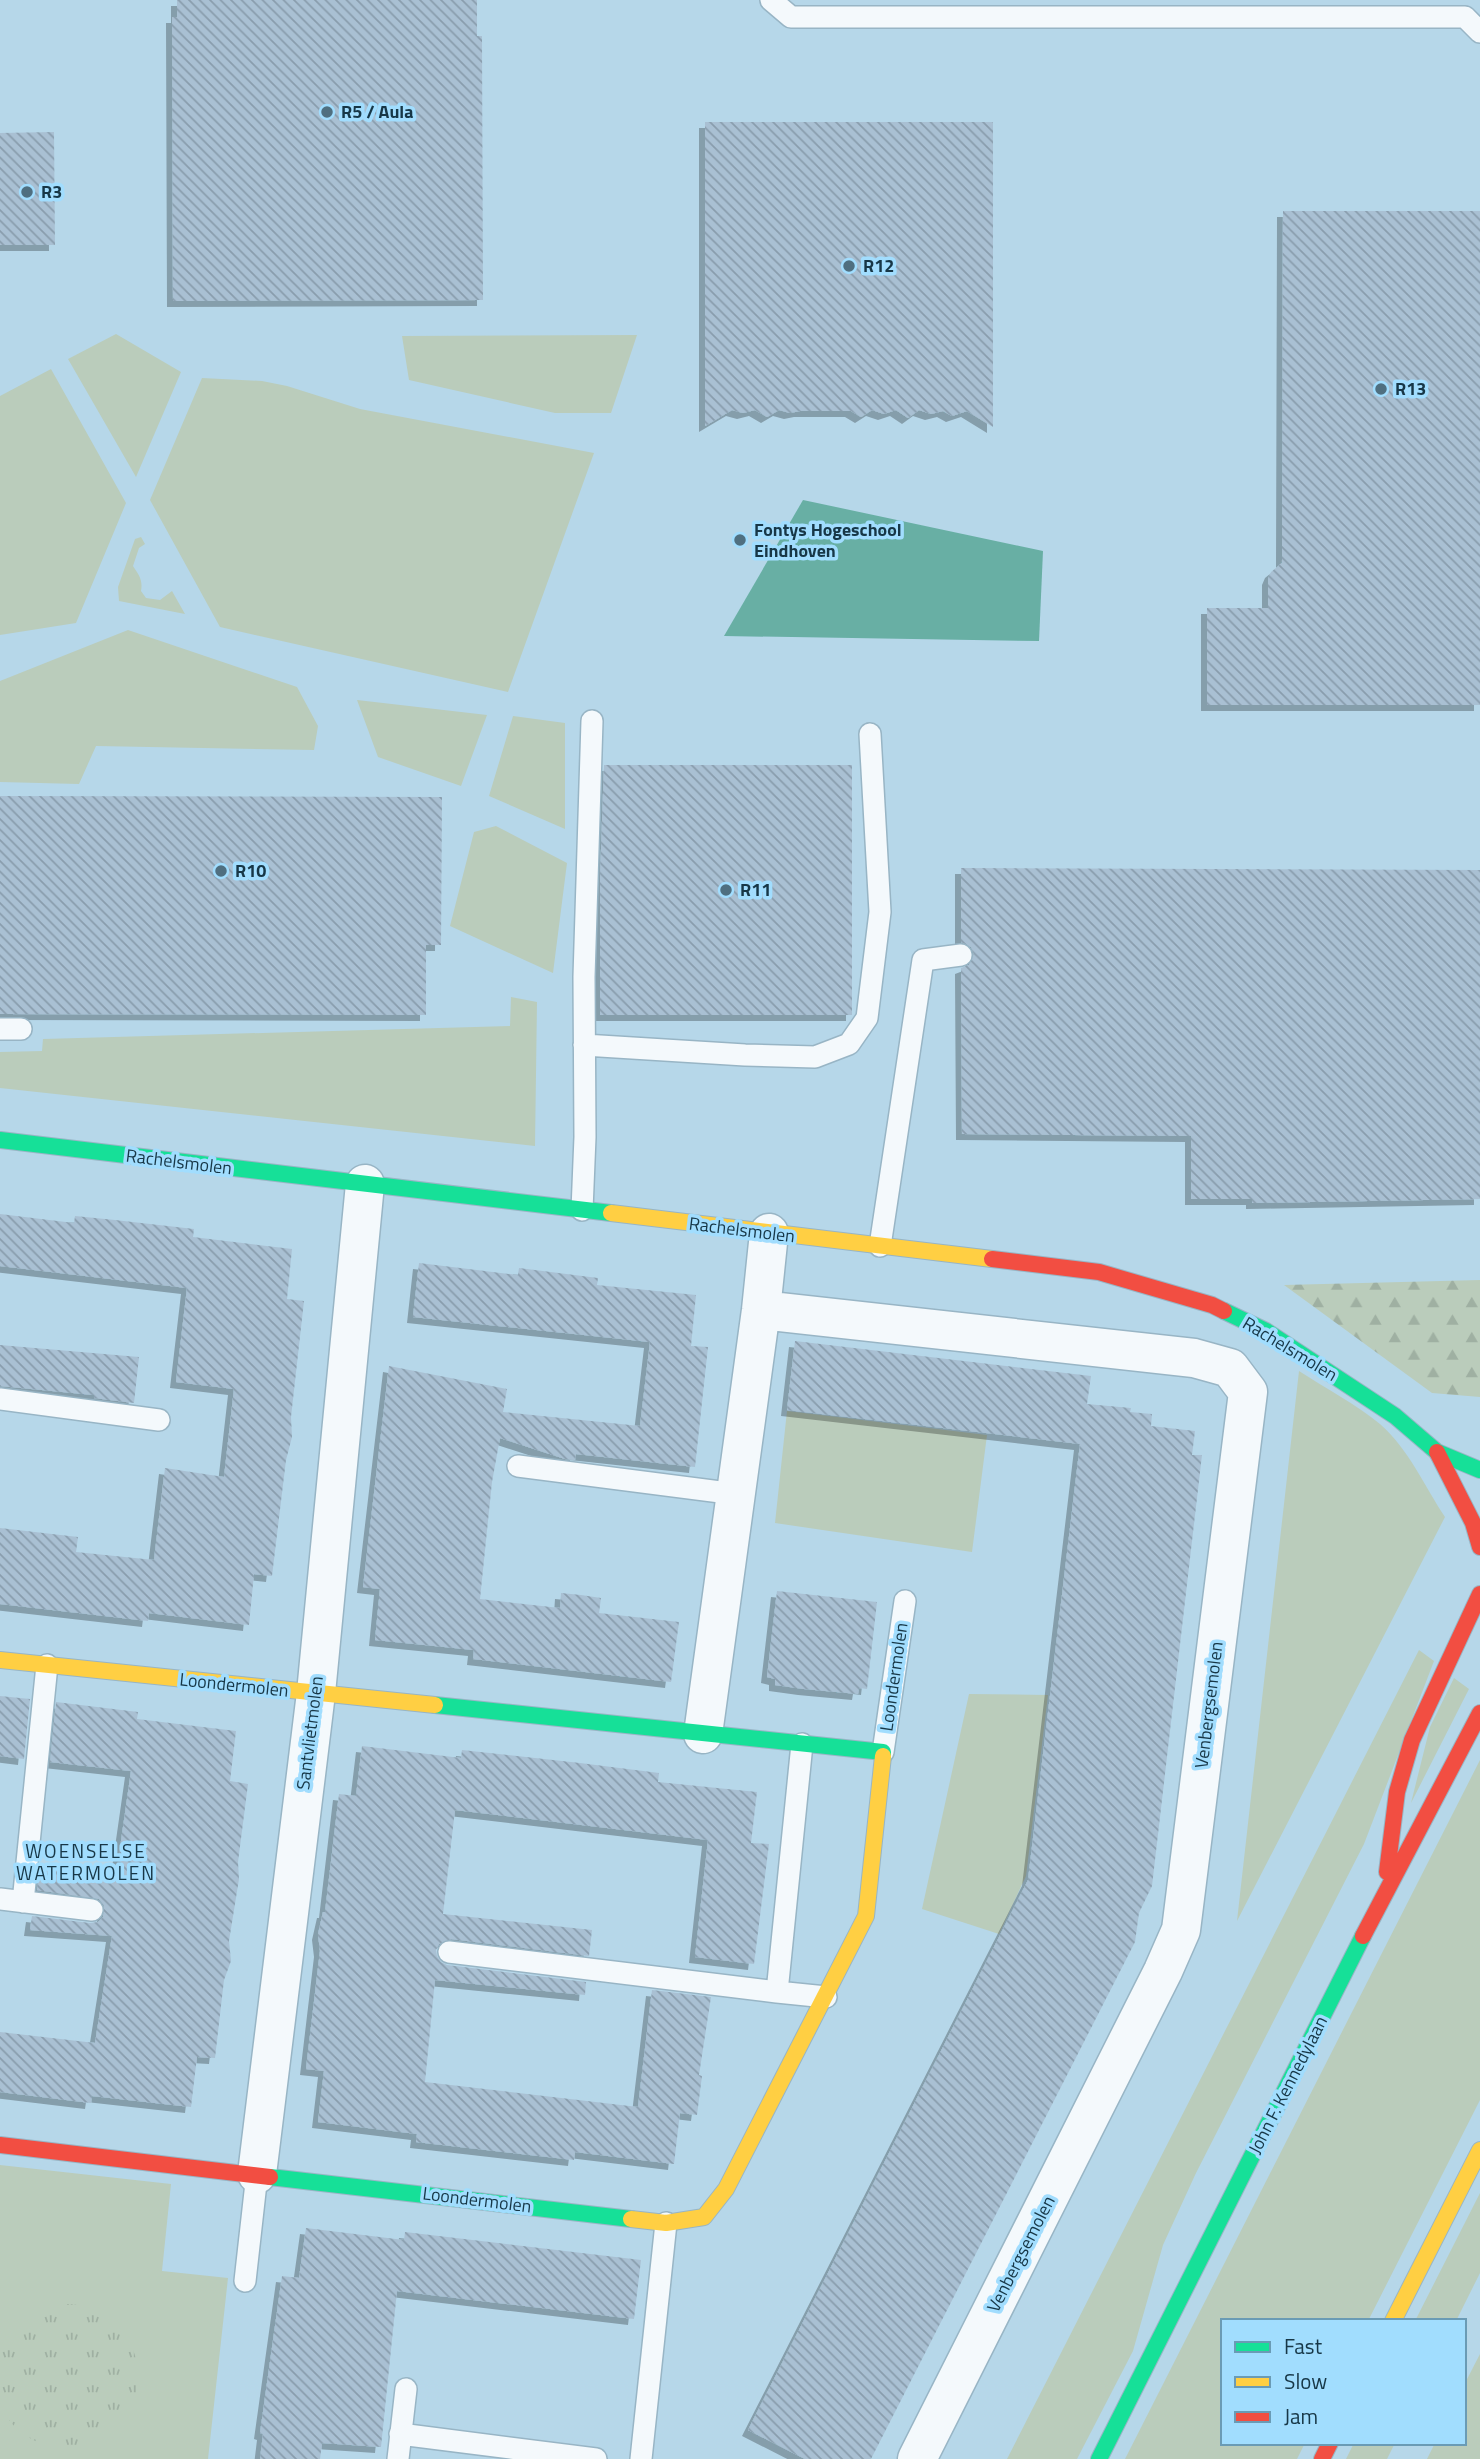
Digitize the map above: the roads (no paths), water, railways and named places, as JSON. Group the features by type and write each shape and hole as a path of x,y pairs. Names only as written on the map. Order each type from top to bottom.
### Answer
{"street":[{"name":"Rachelsmolen","path":"0,1140 1099,1272 1212,1305 1266,1331 1395,1416 1437,1452 1480,1470"},
{"name":"Santvlietmolen","path":"257,2174 316,1693 365,1184"},
{"path":"703,1734 761,1310 769,1233"},
{"name":"Venbergsemolen","path":"761,1310 1194,1358 1230,1368 1248,1392 1181,1930 1163,1971 917,2459"},
{"name":"Rachelsmolen","path":"1437,1452 1473,1523 1480,1547"},
{"path":"1384,1895 1397,1791 1412,1740 1480,1594"},
{"name":"Loondermolen","path":"0,1660 883,1752 866,1916 726,2189 704,2217 666,2223 0,2145"},
{"name":"John F. Kennedylaan","path":"1099,2459 1384,1895 1480,1713"},
{"path":"1394,2319 1480,2150"}],"lane":[{"path":"771,0 791,17 1471,16"},
{"path":"582,1210 592,721"},
{"path":"584,1045 815,1057 849,1044 867,1018 880,912 870,734"},
{"path":"880,1246 923,960 961,955"},
{"path":"0,1399 159,1420"},
{"path":"518,1466 736,1494"},
{"name":"Loondermolen","path":"883,1752 905,1601"},
{"path":"23,1902 47,1665"},
{"path":"777,1992 802,1744"},
{"path":"0,1899 92,1910"},
{"path":"449,1952 826,1997"},
{"name":"Santvlietmolen","path":"245,2281 257,2174"},
{"path":"641,2459 666,2223"},
{"path":"398,2459 406,2389"},
{"path":"400,2434 596,2459"}],"place":[{"name":"R5 / Aula","path":"327,112"},
{"name":"R3","path":"27,192"},
{"name":"R12","path":"849,266"},
{"name":"R13","path":"1381,389"},
{"name":"Fontys Hogeschool Eindhoven","path":"740,540"},
{"name":"R10","path":"221,871"},
{"name":"R11","path":"726,890"}],"district":[{"name":"WOENSELSE WATERMOLEN","path":"86,1862"}]}
